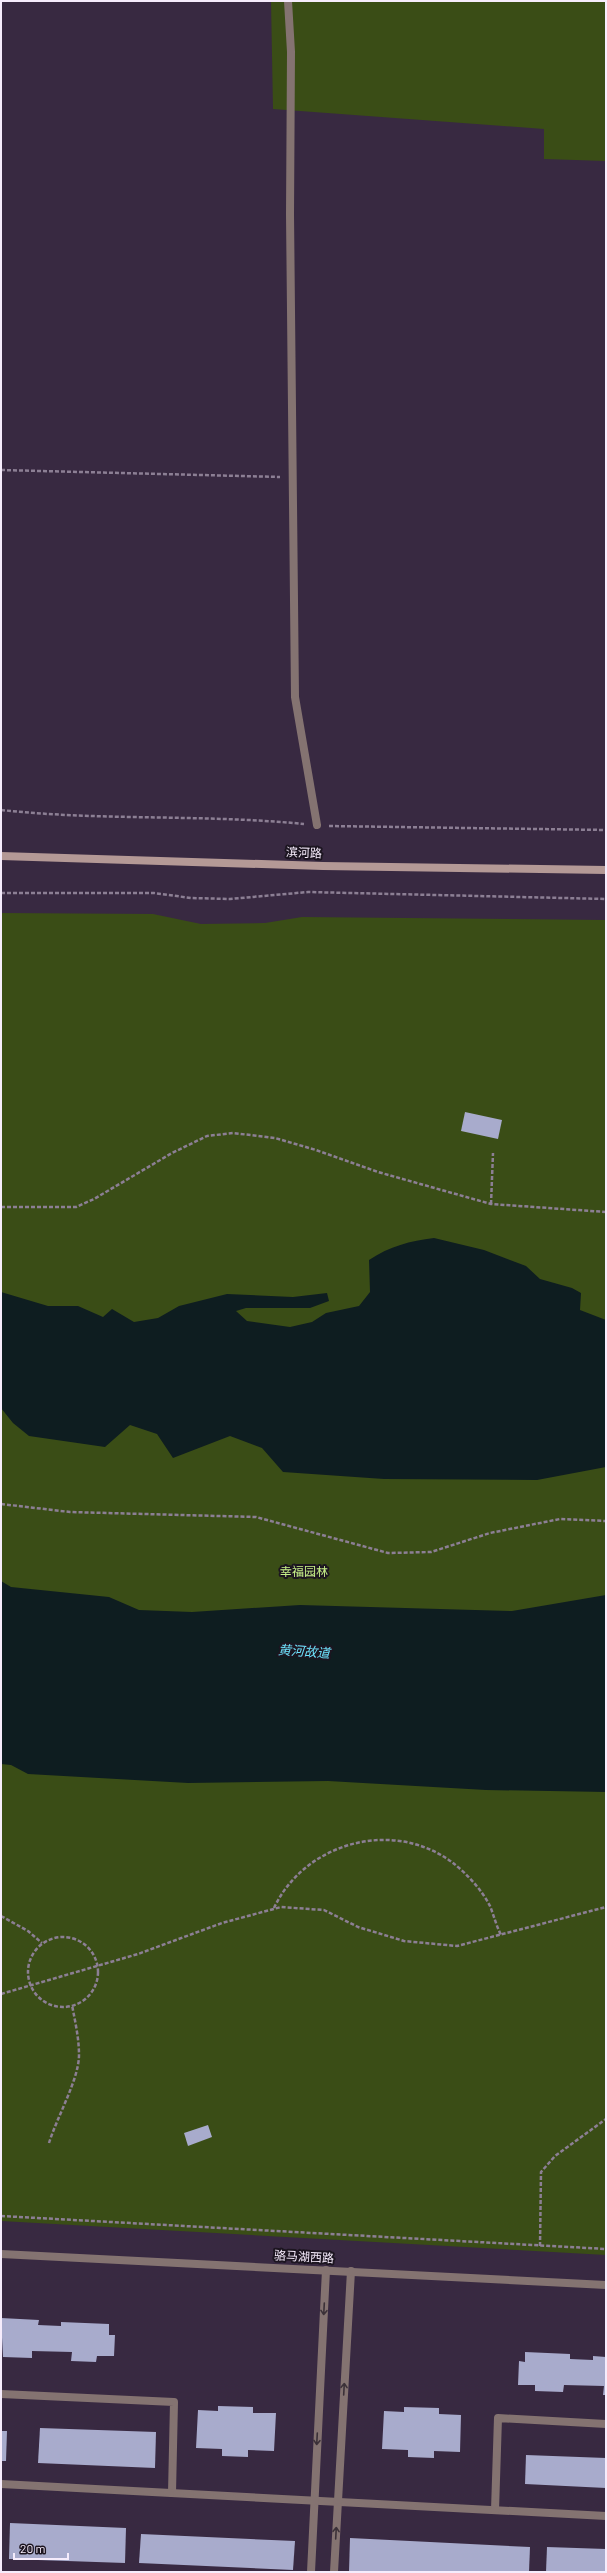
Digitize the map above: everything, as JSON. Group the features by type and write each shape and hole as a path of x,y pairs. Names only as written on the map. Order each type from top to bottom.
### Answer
{"main road":[{"name":"滨河路","path":"1,856 323,866 606,870"}],"street":[{"path":"288,1 291,52 290,214 295,697 317,825"},
{"name":"骆马湖西路","path":"1,2254 606,2285"},
{"path":"311,2572 326,2270"},
{"path":"334,2572 351,2272"},
{"path":"1,2394 174,2402 172,2493"},
{"path":"495,2510 498,2418 606,2424"},
{"path":"1,2484 606,2516"}],"path":[{"path":"1,470 292,477"},
{"path":"1,893 154,893 191,898 230,900 308,892 606,899"},
{"path":"1,1208 76,1207 94,1199 172,1153 207,1136 233,1133 275,1138 316,1150 378,1172 491,1204 606,1212"},
{"path":"491,1204 493,1153"},
{"path":"1,1504 70,1512 256,1518 388,1553 431,1552 490,1533 560,1519 606,1521"},
{"path":"274,1909 280,1896 301,1874 329,1853 347,1845 363,1841 410,1841 428,1846 453,1863 480,1891 490,1907 501,1935"},
{"path":"1,1994 138,1954 222,1923 274,1909 295,1907 324,1910 358,1927 404,1941 457,1946 606,1907"},
{"path":"1,1916 28,1931 42,1943"},
{"path":"64,1936 76,1939 90,1950 97,1966 98,1976 89,1994 72,2005 52,2005 36,1994 30,1986 27,1974 28,1963 33,1952 42,1943 52,1938 64,1936"},
{"path":"49,2143 58,2114 74,2082 79,2056 72,2005"},
{"path":"540,2246 541,2172 555,2156 606,2119"},
{"path":"1,2216 606,2249"}],"green space":[{"path":"271,1 606,1 606,161 544,159 544,129 273,109"},
{"name":"幸福园林","path":"1,913 153,914 201,924 265,923 302,917 606,920 606,2255 1,2221"}],"water":[{"path":"434,1238 484,1250 526,1266 540,1279 572,1288 581,1293 580,1310 606,1320 606,1467 537,1480 384,1479 283,1472 262,1448 230,1436 173,1458 157,1434 130,1425 105,1447 29,1436 13,1423 1,1408 1,1292 48,1306 78,1306 103,1317 112,1309 134,1322 158,1318 179,1306 227,1294 293,1297 327,1293 329,1301 310,1308 246,1308 236,1311 247,1321 290,1327 312,1322 326,1313 359,1306 370,1292 369,1260 400,1245"},
{"name":"黄河故道","path":"1,1581 11,1587 109,1597 139,1610 192,1612 300,1605 512,1611 606,1595 606,1792 486,1790 328,1781 188,1783 28,1774 11,1765 1,1764"}],"building":[{"path":"465,1112 502,1120 498,1139 461,1131"},
{"path":"208,2125 212,2137 188,2146 184,2133"},
{"path":"1,2318 39,2320 38,2325 61,2326 61,2322 109,2324 109,2335 115,2335 114,2356 97,2356 96,2362 71,2361 72,2352 32,2351 32,2358 3,2357"},
{"path":"525,2352 570,2354 570,2359 593,2360 593,2356 606,2357 606,2395 603,2395 604,2386 564,2385 563,2392 535,2391 535,2385 518,2385 519,2361 525,2362"},
{"path":"218,2406 253,2407 253,2413 276,2413 274,2451 248,2450 248,2457 222,2456 222,2449 196,2448 198,2410 218,2411"},
{"path":"404,2407 439,2408 439,2414 461,2415 460,2452 434,2451 434,2458 408,2457 408,2450 382,2449 384,2411 404,2412"},
{"path":"40,2428 156,2432 155,2468 38,2463"},
{"path":"1,2431 7,2431 6,2461 1,2461"},
{"path":"526,2455 606,2458 606,2488 525,2484"},
{"path":"10,2523 126,2528 125,2563 9,2559"},
{"path":"141,2534 295,2541 293,2570 139,2563"},
{"path":"350,2538 530,2547 529,2572 349,2572"},
{"path":"547,2547 606,2549 606,2572 546,2572"}]}
